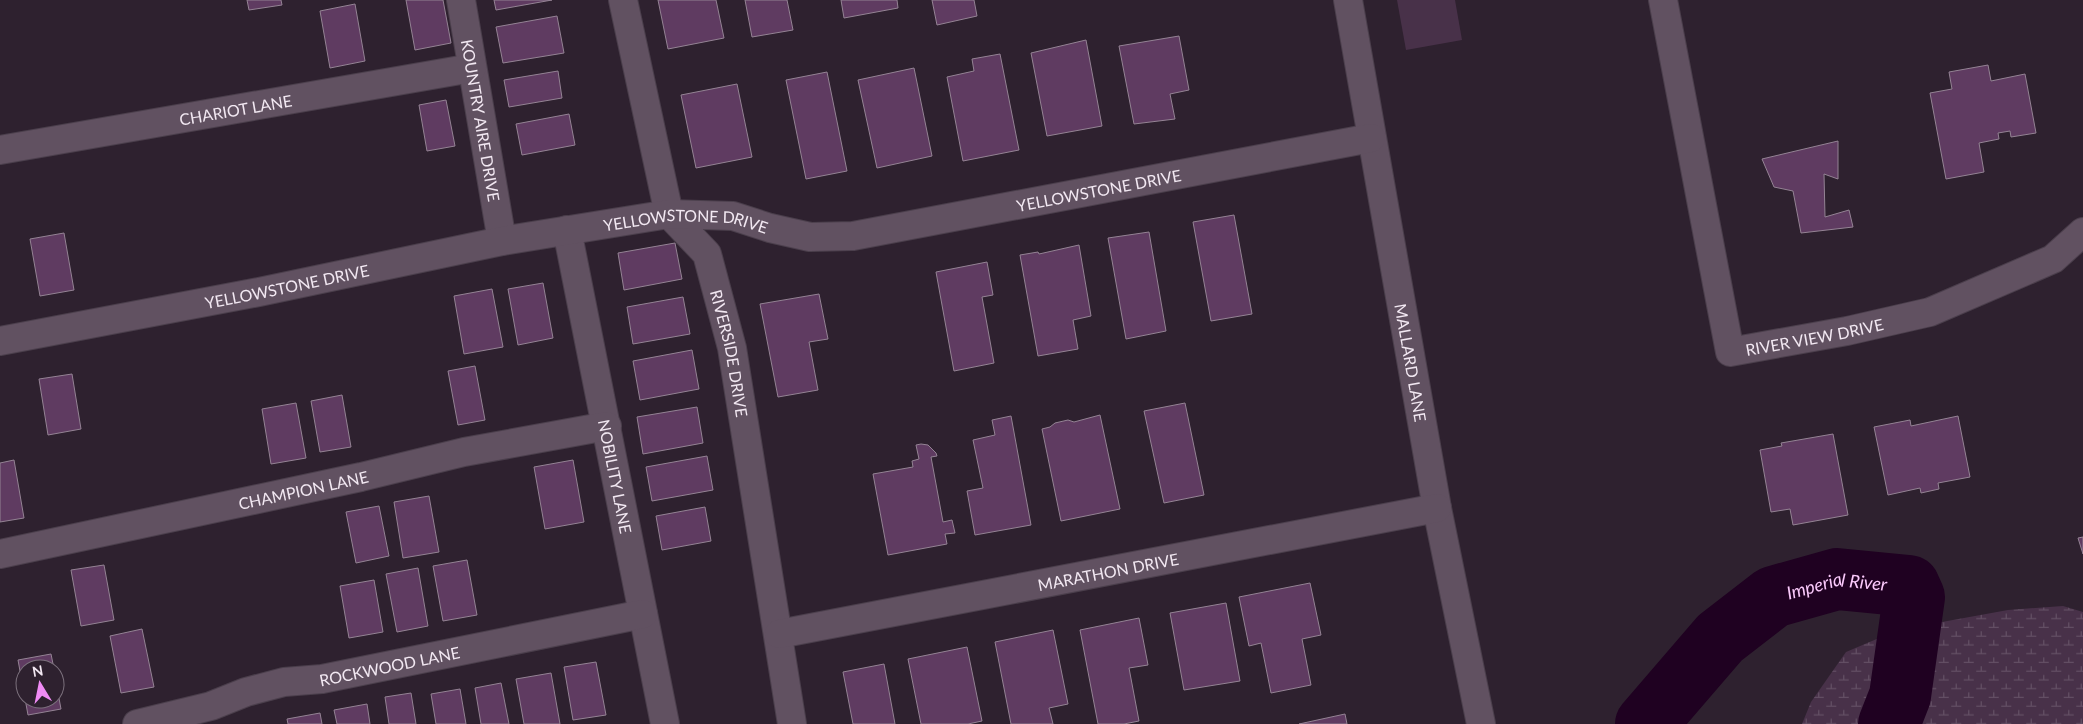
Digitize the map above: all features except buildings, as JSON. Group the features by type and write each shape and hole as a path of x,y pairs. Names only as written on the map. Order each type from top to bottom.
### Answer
{"street":[{"name":"KOUNTRY AIRE DRIVE","path":"461,0 492,173 502,241"},
{"path":"623,0 669,214"},
{"name":"MALLARD LANE","path":"1348,0 1437,508 1481,724"},
{"name":"RIVER VIEW DRIVE","path":"1663,0 1730,352 1856,329 1930,312 2052,259 2083,232"},
{"name":"CHARIOT LANE","path":"0,150 472,68"},
{"name":"YELLOWSTONE DRIVE","path":"1,335 258,292 502,241 669,214 733,216 770,228 810,237 853,236 1371,138"},
{"name":"RIVERSIDE DRIVE","path":"669,214 707,254 732,348 792,724"},
{"name":"NOBILITY LANE","path":"567,230 665,724"},
{"name":"CHAMPION LANE","path":"0,554 362,477 464,452 607,426"},
{"name":"MARATHON DRIVE","path":"778,634 1437,508"},
{"name":"ROCKWOOD LANE","path":"137,724 211,706 246,692 284,682 322,679 643,614"}],"green space":[{"path":"1397,0 1455,0 1462,40 1406,50"},
{"path":"2063,606 2083,612 2083,724 1802,724 1811,702 1846,652 1898,630 2008,610"}],"waterway":[{"name":"Imperial River","path":"1646,724 1720,638 1773,597 1837,579 1909,586 1914,597 1900,696 1889,724"}]}
